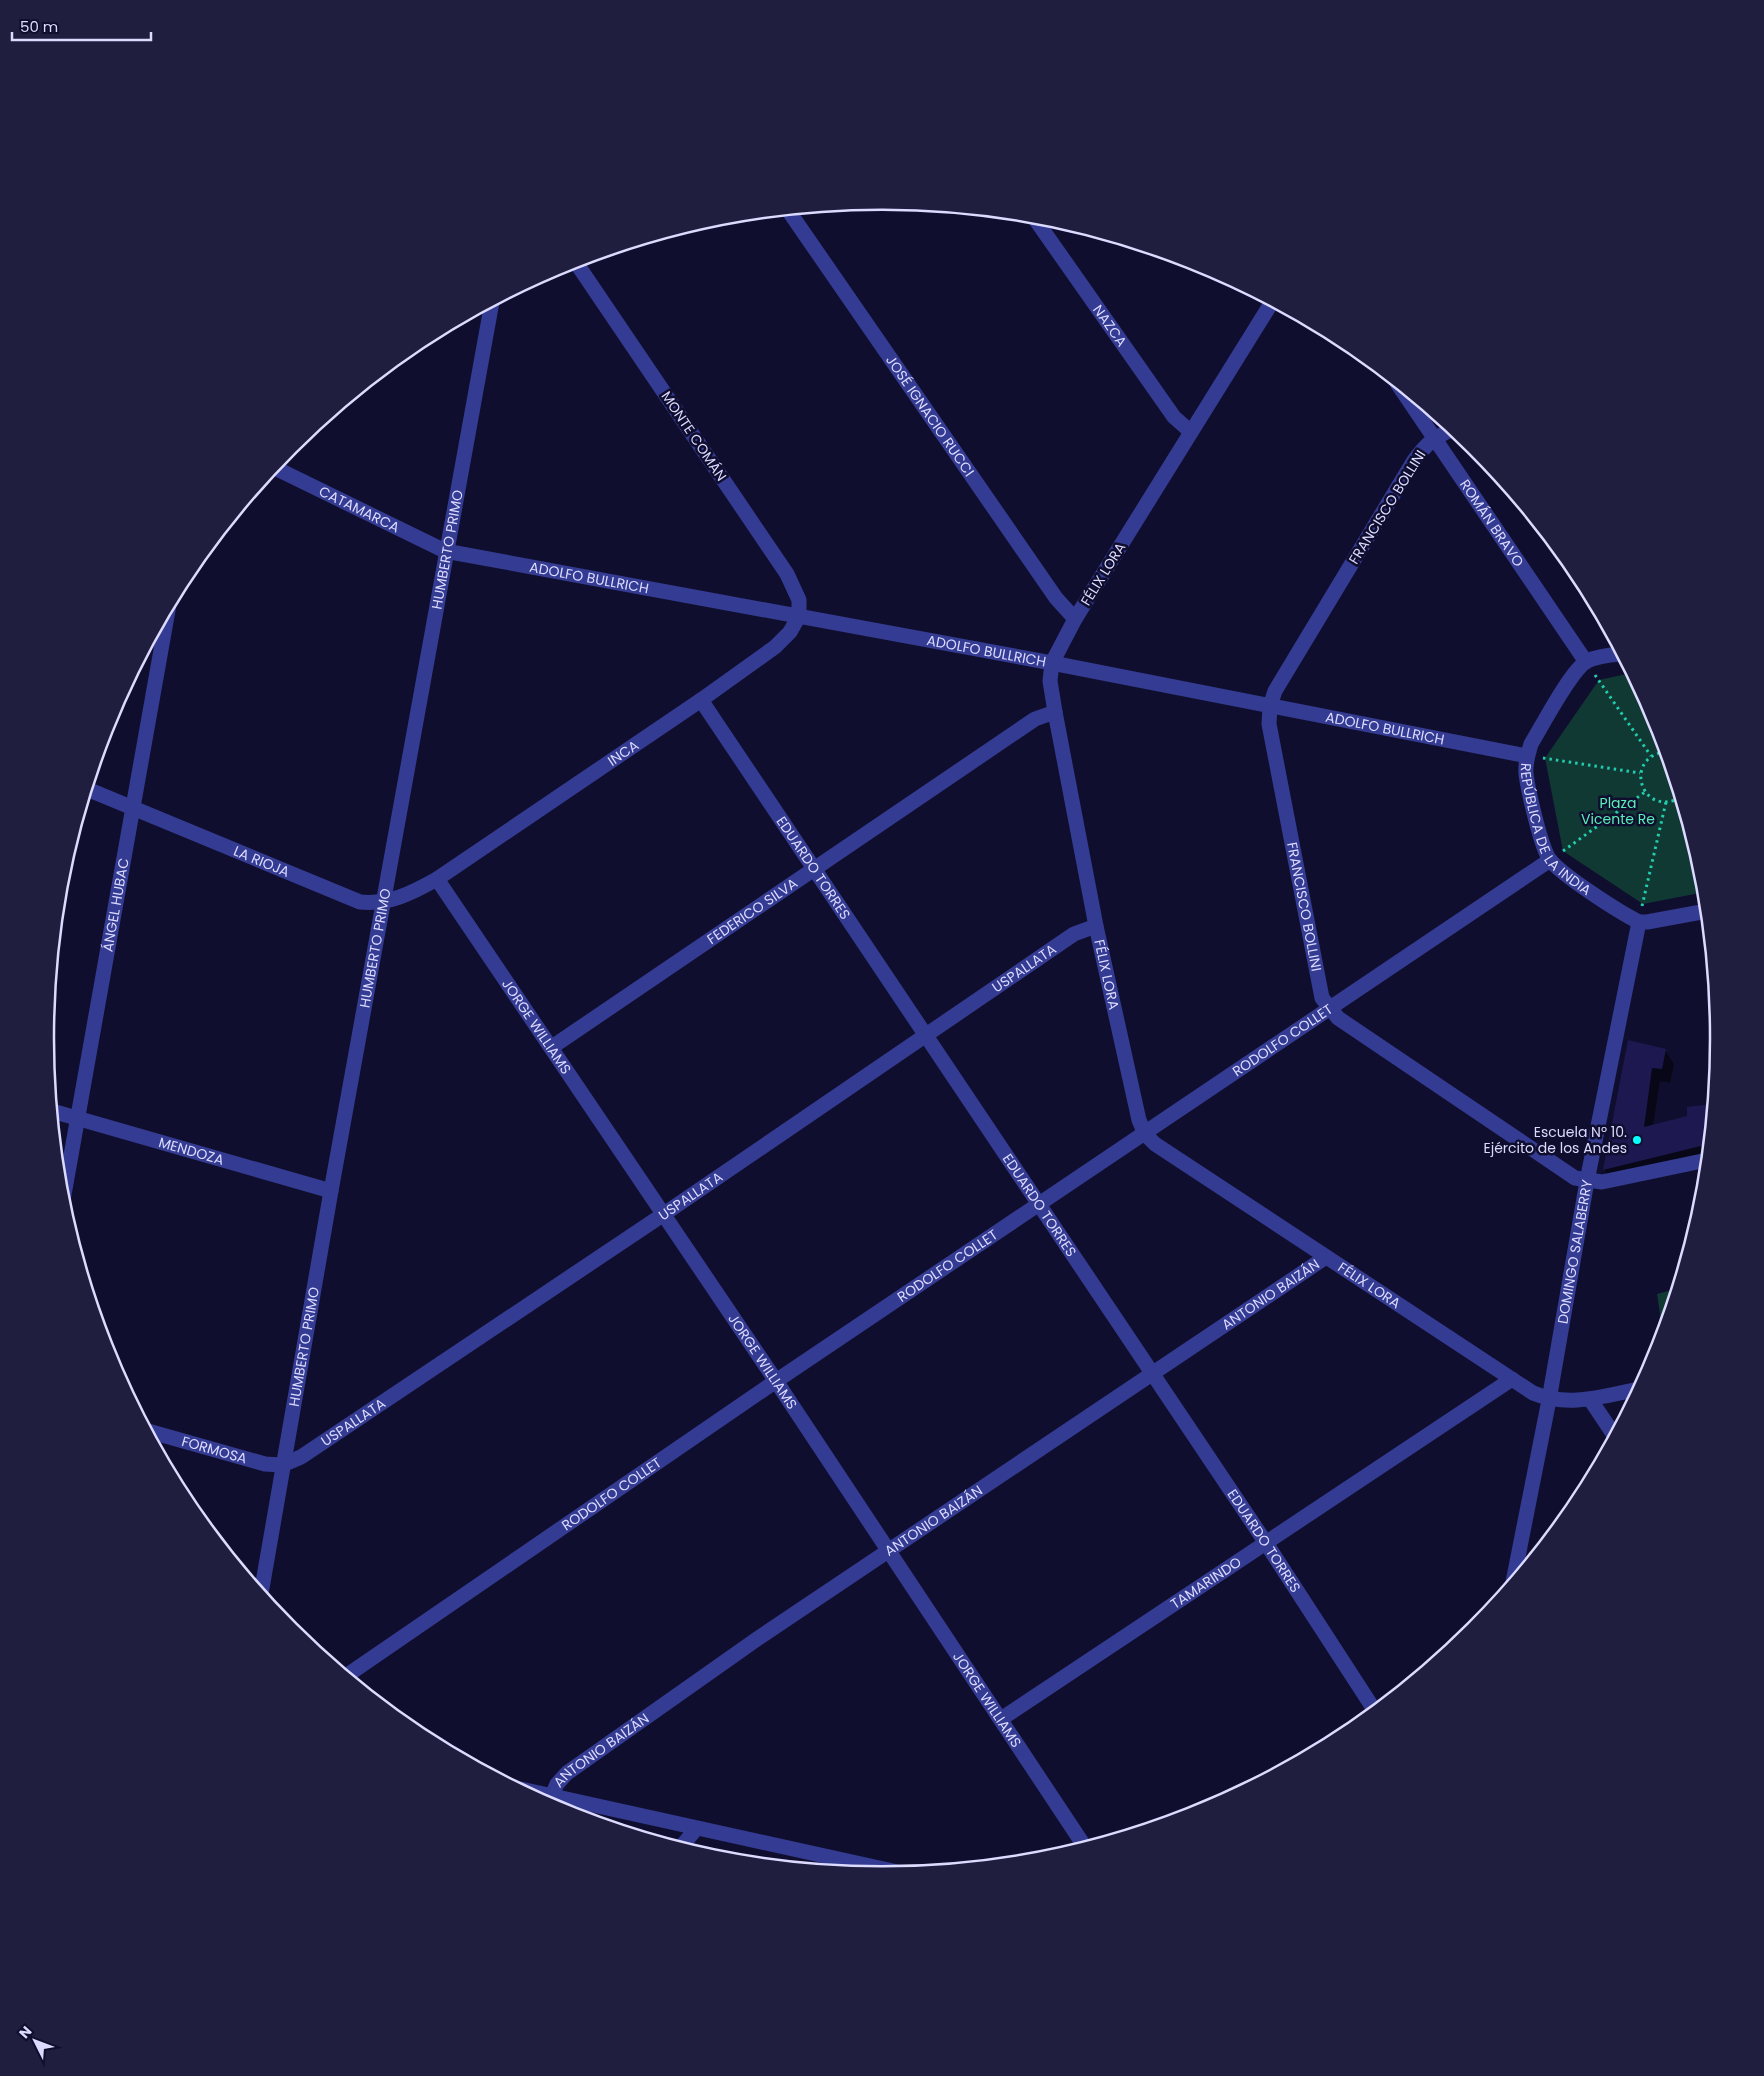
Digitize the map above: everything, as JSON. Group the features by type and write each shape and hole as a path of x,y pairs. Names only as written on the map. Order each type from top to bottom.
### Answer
{"street":[{"name":"JOSÉ IGNACIO RUCCI","path":"792,215 1056,598 1075,619"},
{"name":"NAZCA","path":"1039,225 1174,417 1191,432"},
{"name":"MONTE COMÁN","path":"579,268 787,574 799,600 799,616"},
{"name":"FÉLIX LORA","path":"1269,306 1075,619 1052,663 1050,681 1055,712 1096,926 1139,1120 1145,1134 1154,1144 1533,1393 1548,1400 1568,1401 1590,1399 1631,1391"},
{"name":"HUMBERTO PRIMO","path":"262,1587 330,1191 491,309"},
{"name":"ROMÁN BRAVO","path":"1407,398 1586,662"},
{"name":"FRANCISCO BOLLINI","path":"1328,1009 1322,998 1274,753 1269,724 1270,706 1275,691 1414,462 1425,446 1434,438 1446,432"},
{"name":"CATAMARCA","path":"279,470 446,551"},
{"name":"ADOLFO BULLRICH","path":"446,551 1052,663 1527,756"},
{"name":"INCA","path":"437,879 701,700 775,647 790,632 799,616"},
{"name":"ÁNGEL HUBAC","path":"67,1179 166,623"},
{"path":"1586,662 1602,656 1616,655"},
{"name":"REPÚBLICA DE LA INDIA","path":"1586,662 1574,674 1531,744 1527,756 1526,774 1542,843 1550,860 1568,875 1638,922"},
{"name":"EDUARDO TORRES","path":"701,700 925,1037 1266,1543 1371,1706"},
{"name":"FEDERICO SILVA","path":"552,1047 1035,719 1055,712"},
{"name":"LA RIOJA","path":"92,791 360,902 383,902 397,899 437,879"},
{"name":"RODOLFO COLLET","path":"351,1673 1037,1204 1145,1134 1550,860"},
{"name":"JORGE WILLIAMS","path":"437,879 776,1381 1081,1841"},
{"path":"1638,922 1700,912"},
{"name":"DOMINGO SALABERRY","path":"1515,1572 1587,1181 1638,922"},
{"name":"USPALLATA","path":"282,1465 300,1457 664,1214 1074,934 1096,926"},
{"path":"1328,1009 1338,1018 1575,1178 1602,1182 1700,1161"},
{"name":"MENDOZA","path":"58,1113 330,1191"},
{"name":"ANTONIO BAIZÁN","path":"552,1795 557,1784 567,1774 760,1638 1326,1257"},
{"name":"TAMARINDO","path":"1001,1719 1512,1379"},
{"path":"1590,1399 1611,1430"},
{"name":"FORMOSA","path":"155,1433 265,1464 282,1465"},
{"path":"544,1793 696,1829 828,1863"},
{"path":"686,1842 696,1829"}],"path":[{"path":"1586,662 1651,756"},
{"path":"1659,754 1651,756 1642,767 1640,780 1645,792 1658,801 1666,802 1674,800"},
{"path":"1527,756 1640,773"},
{"path":"1550,860 1645,792"},
{"path":"1638,922 1666,802"}],"green space":[{"name":"Plaza Vicente Re","path":"1626,674 1647,721 1666,772 1682,824 1697,894 1643,904 1563,851 1545,758 1599,680"},
{"path":"1670,1291 1661,1318 1657,1294"}],"building":[{"path":"1628,1040 1666,1049 1662,1069 1652,1068 1644,1127 1687,1116 1687,1107 1707,1105 1703,1145 1603,1170"}],"place":[{"name":"Escuela Nº 10. Ejército de los Andes","path":"1637,1140"}]}
